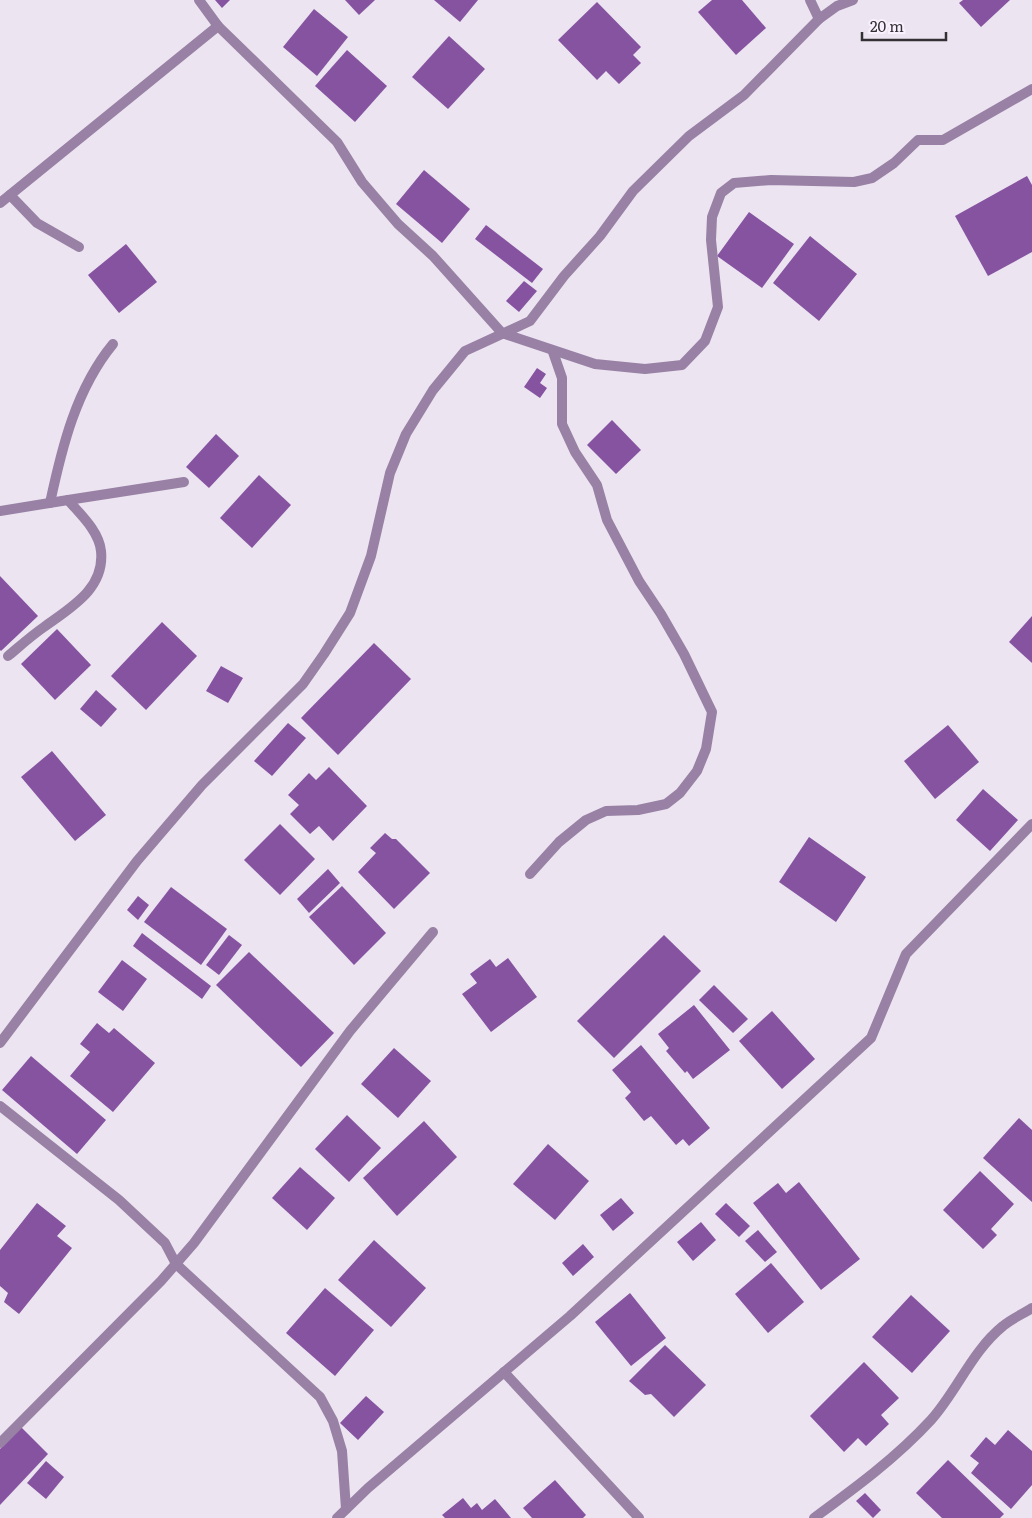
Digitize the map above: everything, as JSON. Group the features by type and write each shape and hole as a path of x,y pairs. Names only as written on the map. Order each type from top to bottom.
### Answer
{"street":[{"path":"199,0 218,26 337,142 368,189 398,224 433,256 502,333 554,352 595,364 645,369 682,366 705,342 718,307 711,240 712,217 721,193 734,183 771,180 854,182 872,178 894,163 918,140 943,140 1032,89"},
{"path":"810,0 819,19"},
{"path":"0,1043 137,861 202,785 303,684 350,613 371,556 390,473 406,434 432,390 465,351 530,321 564,276 600,236 634,191 689,136 744,95 819,19 837,6 853,0"},
{"path":"0,203 218,26"},
{"path":"10,195 37,223 79,247"},
{"path":"50,503 65,441 76,410 98,362 113,344"},
{"path":"530,874 559,842 586,820 606,811 638,810 666,804 680,793 697,771 706,749 712,712 684,654 661,614 638,581 607,520 597,485 575,452 562,424 562,378 554,352"},
{"path":"0,511 184,482"},
{"path":"8,656 84,597 96,582 101,564 101,550 89,524 68,500"},
{"path":"337,1518 570,1316 871,1038 906,954 1032,824"},
{"path":"0,1443 194,1244 350,1031 432,932"},
{"path":"0,1106 125,1206 164,1243 176,1264 320,1397 333,1422 342,1451 346,1510"},
{"path":"814,1518 875,1473 923,1427 948,1398 981,1349 1003,1326 1032,1308"},
{"path":"504,1372 639,1518"}],"building":[{"path":"215,0 230,0 222,8"},
{"path":"345,0 375,0 359,15"},
{"path":"434,0 478,0 460,22"},
{"path":"712,0 742,0 766,28 736,55 698,12"},
{"path":"963,0 1010,0 981,27 959,3"},
{"path":"597,2 641,47 633,55 641,63 619,84 606,71 597,80 558,40"},
{"path":"314,9 348,37 317,76 283,47"},
{"path":"449,36 485,69 448,109 412,77"},
{"path":"347,50 387,86 355,122 315,86"},
{"path":"424,170 470,209 442,243 396,204"},
{"path":"1027,176 1032,185 1032,252 988,276 955,216"},
{"path":"749,212 794,244 762,288 717,256"},
{"path":"486,225 543,269 532,283 475,239"},
{"path":"810,236 857,274 819,321 773,283"},
{"path":"126,244 157,282 119,313 88,275"},
{"path":"524,281 537,291 519,312 506,301"},
{"path":"537,368 546,374 540,383 547,388 540,398 524,387"},
{"path":"612,420 641,450 616,474 587,445"},
{"path":"216,434 239,456 209,488 186,467"},
{"path":"259,475 291,505 252,548 220,518"},
{"path":"0,576 38,616 1,651 0,650"},
{"path":"1032,616 1032,663 1009,642"},
{"path":"162,622 197,656 146,710 111,676"},
{"path":"57,629 91,665 55,700 21,664"},
{"path":"374,643 411,679 338,755 301,718"},
{"path":"221,666 243,678 228,703 206,691"},
{"path":"96,690 117,709 101,727 80,709"},
{"path":"288,723 306,738 272,776 254,761"},
{"path":"948,725 979,762 935,799 904,761"},
{"path":"52,751 106,815 75,841 21,777"},
{"path":"329,767 367,806 333,841 319,826 310,834 290,814 299,805 288,795 309,773 316,780"},
{"path":"983,789 1018,820 990,851 956,820"},
{"path":"280,824 315,859 280,895 244,860"},
{"path":"385,833 392,839 396,839 430,873 394,909 358,872 376,853 370,848"},
{"path":"809,837 866,877 836,922 779,882"},
{"path":"328,869 340,883 309,913 297,899"},
{"path":"342,886 386,933 354,965 309,917"},
{"path":"171,887 227,929 201,965 144,922"},
{"path":"138,896 149,905 138,920 127,910"},
{"path":"142,933 211,986 202,999 133,946"},
{"path":"229,935 242,945 219,975 206,965"},
{"path":"664,935 701,971 614,1058 577,1021"},
{"path":"249,952 334,1033 301,1067 216,985"},
{"path":"508,958 537,997 491,1032 462,994 477,983 470,974 490,959 496,967"},
{"path":"122,960 147,979 123,1011 98,992"},
{"path":"714,985 748,1019 733,1033 699,1000"},
{"path":"694,1005 730,1050 693,1079 687,1071 685,1073 666,1051 669,1048 658,1034"},
{"path":"772,1011 815,1059 782,1089 739,1041"},
{"path":"97,1023 109,1033 114,1028 155,1063 113,1112 70,1076 90,1052 80,1044"},
{"path":"641,1045 710,1128 689,1146 683,1139 676,1145 651,1116 644,1121 625,1098 631,1092 612,1070"},
{"path":"394,1048 431,1081 398,1118 361,1084"},
{"path":"31,1056 106,1120 77,1154 2,1090"},
{"path":"347,1115 381,1148 349,1182 315,1149"},
{"path":"1019,1118 1032,1130 1032,1202 983,1158"},
{"path":"424,1121 457,1157 397,1216 363,1178"},
{"path":"548,1144 589,1181 555,1220 513,1184"},
{"path":"300,1167 335,1198 307,1230 272,1198"},
{"path":"980,1171 1014,1204 991,1229 997,1235 983,1249 943,1210"},
{"path":"799,1182 860,1259 821,1290 753,1203 778,1183 786,1193"},
{"path":"621,1198 634,1213 613,1231 600,1215"},
{"path":"37,1203 66,1226 57,1236 72,1248 19,1314 4,1302 8,1293 0,1286 0,1250"},
{"path":"726,1203 750,1226 739,1237 715,1214"},
{"path":"701,1222 716,1240 693,1261 677,1242"},
{"path":"758,1230 777,1252 765,1262 745,1241"},
{"path":"374,1240 426,1288 391,1327 338,1280"},
{"path":"583,1244 594,1257 573,1276 562,1263"},
{"path":"771,1263 804,1302 768,1333 735,1294"},
{"path":"325,1288 374,1330 335,1376 286,1333"},
{"path":"630,1293 666,1338 631,1366 595,1322"},
{"path":"911,1295 950,1331 912,1373 872,1337"},
{"path":"665,1345 706,1385 674,1417 651,1394 645,1395 629,1381"},
{"path":"864,1362 899,1398 881,1415 889,1424 866,1446 858,1438 844,1452 810,1416"},
{"path":"366,1396 384,1412 358,1440 340,1423"},
{"path":"21,1427 48,1454 0,1505 0,1449"},
{"path":"1008,1430 1032,1451 1032,1485 1011,1509 971,1473 979,1463 970,1456 986,1437 995,1445"},
{"path":"948,1460 1004,1514 1000,1518 942,1518 916,1493"},
{"path":"46,1461 64,1477 46,1499 27,1483"},
{"path":"555,1480 586,1515 583,1518 532,1518 523,1508"},
{"path":"865,1493 881,1510 873,1518 856,1501"},
{"path":"463,1498 471,1508 477,1503 482,1510 495,1499 511,1518 445,1518 442,1515"}]}
